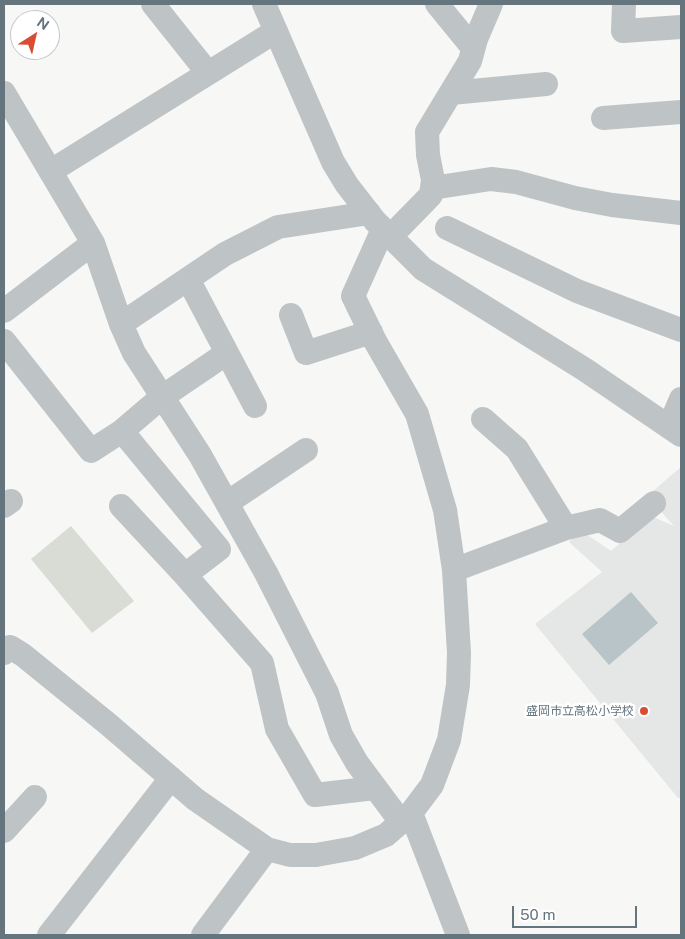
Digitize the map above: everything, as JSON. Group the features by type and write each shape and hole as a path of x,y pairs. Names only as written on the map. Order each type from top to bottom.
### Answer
{"street":[{"path":"153,4 208,74"},
{"path":"264,4 333,162 347,185 385,236 424,269 584,369 675,431 681,399"},
{"path":"437,4 473,48"},
{"path":"458,935 412,812 432,785 449,740 458,685 459,654 454,570 445,510 417,414 370,332 352,296 385,236 431,195 433,180 426,132 470,61 473,48 492,4"},
{"path":"624,4 623,31 681,27"},
{"path":"51,171 276,31"},
{"path":"451,93 546,84"},
{"path":"4,94 93,243 121,324 134,353 200,455 244,533 327,693 342,735 357,764 400,822 386,835 355,848 316,855 290,855 267,849 195,799 23,655 10,647 4,653"},
{"path":"603,118 681,112"},
{"path":"432,188 491,179 516,182 575,198 612,205 681,213"},
{"path":"121,324 225,254 278,227 369,213"},
{"path":"447,228 578,291 681,330"},
{"path":"4,312 93,243"},
{"path":"188,279 255,406"},
{"path":"291,315 306,353 370,332"},
{"path":"4,341 91,452 122,431 162,397 227,352"},
{"path":"483,419 517,449 566,528"},
{"path":"122,431 219,549"},
{"path":"227,503 306,450"},
{"path":"454,570 566,528 600,520 620,531 654,503"},
{"path":"121,506 185,575 262,663 277,729 314,796 375,788"},
{"path":"185,575 244,533"},
{"path":"49,935 171,778"},
{"path":"4,831 35,796"},
{"path":"203,935 267,849"}],"shaded area":[{"name":"盛岡市立高松小学校","path":"681,467 681,798 678,798 535,624 602,572 569,542 580,530 611,551 651,516 674,526 647,496"},
{"path":"71,526 134,601 92,633 31,559"},
{"path":"631,592 658,623 609,665 582,634"}],"place":[{"name":"盛岡市立高松小学校","path":"644,711"}]}
